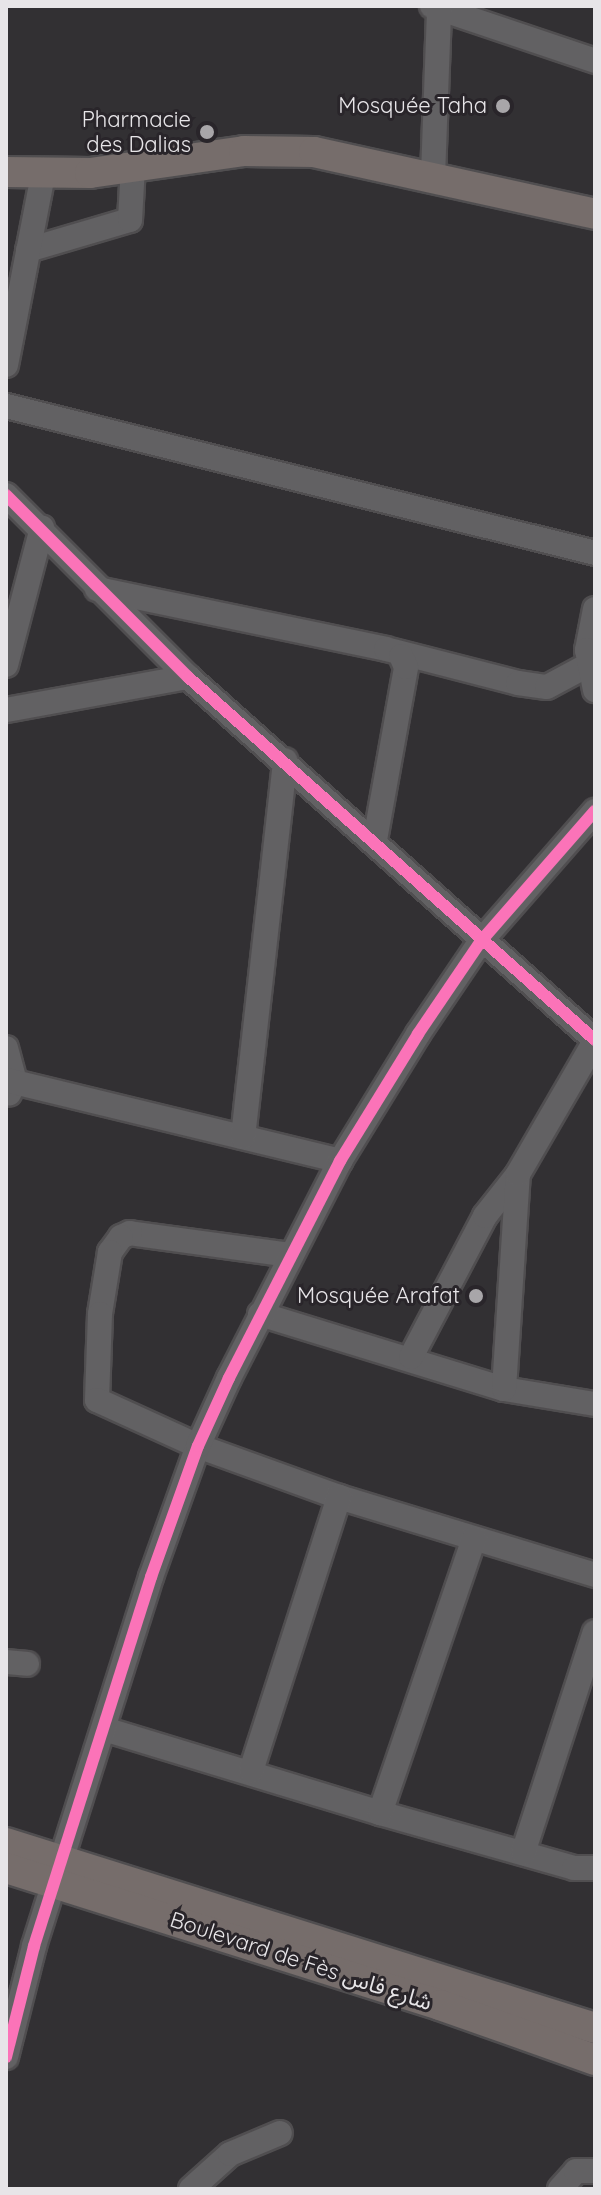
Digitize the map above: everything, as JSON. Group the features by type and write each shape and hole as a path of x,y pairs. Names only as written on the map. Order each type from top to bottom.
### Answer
{"main road":[{"path":"6,172 43,175 133,167 244,151 314,152 595,214"},
{"name":"Boulevard de Fès شارع فاس","path":"6,1843 60,1874 595,2060"},
{"name":"Boulevard de Fès شارع فاس","path":"6,1868 60,1874 595,2028"}],"street":[{"path":"433,176 436,8 595,61"},
{"path":"28,250 130,220 133,167"},
{"path":"6,365 43,175"},
{"path":"6,406 595,553"},
{"path":"6,495 188,677 375,840 481,941 595,1041 518,1174 485,1216 411,1357"},
{"path":"6,665 42,528"},
{"path":"97,589 547,687 588,665"},
{"path":"595,609 588,665 595,690"},
{"path":"375,840 406,667 401,656"},
{"path":"6,710 188,677"},
{"path":"243,1137 285,760"},
{"path":"6,2057 104,1729 198,1446 260,1314 340,1161 481,941 595,811"},
{"path":"6,1048 9,1086 340,1161"},
{"path":"504,1389 518,1174"},
{"path":"290,1255 130,1233 114,1242 100,1314 97,1400 198,1446 339,1497 595,1575"},
{"path":"260,1314 411,1357 504,1389 595,1404"},
{"path":"251,1771 339,1497"},
{"path":"380,1813 474,1539"},
{"path":"523,1853 595,1632"},
{"path":"104,1729 251,1771 380,1813 523,1853 595,1868"},
{"path":"191,2189 230,2154 280,2133"},
{"path":"560,2189 576,2171 595,2171"}],"cycle path":[{"path":"6,495 188,677 595,1040"},
{"path":"6,2057 34,1946 151,1577 198,1446 229,1378 340,1161 418,1034 481,941 595,811"}],"place":[{"name":"Mosquée Taha","path":"503,106"},
{"name":"Pharmacie des Dalias","path":"207,132"},
{"name":"Mosquée Arafat","path":"476,1296"}]}
